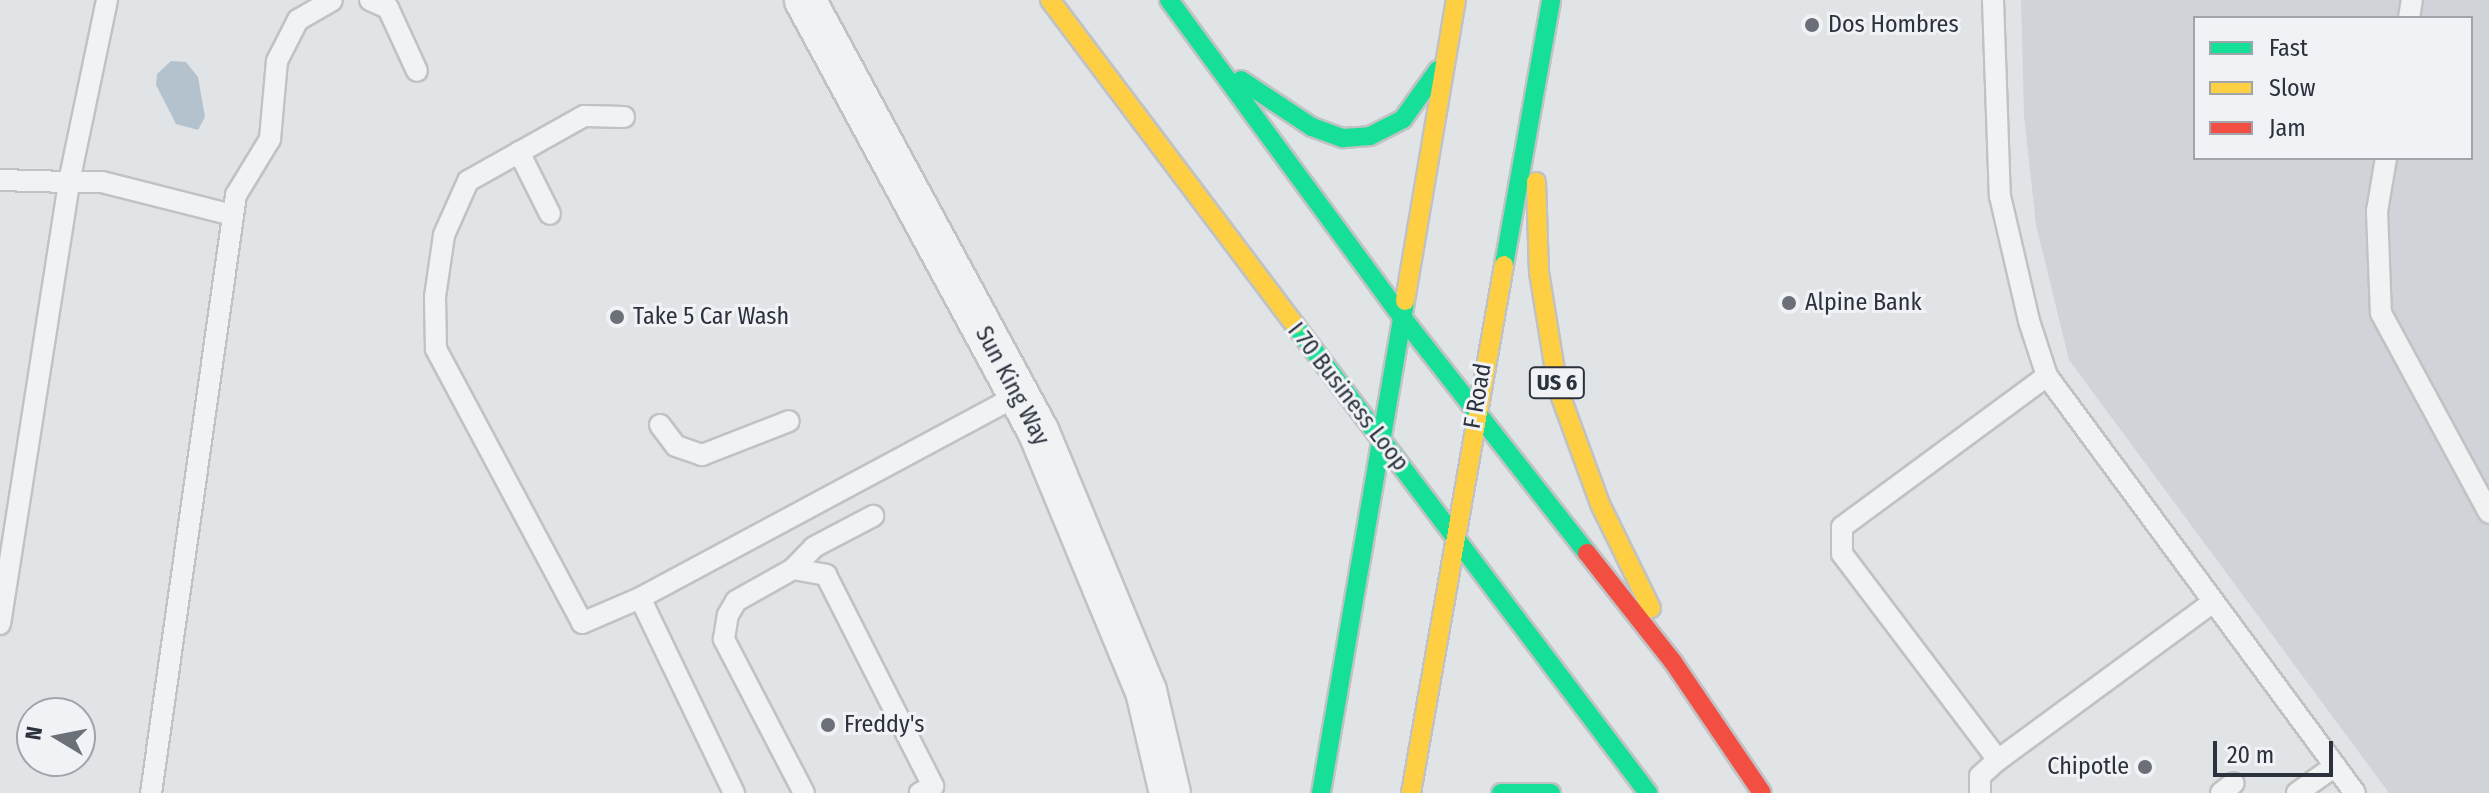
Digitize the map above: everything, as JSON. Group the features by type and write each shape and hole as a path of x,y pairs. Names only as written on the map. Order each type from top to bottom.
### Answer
{"main road":[{"name":"I 70 Business Loop","path":"1050,0 1648,793"},
{"path":"1169,0 1402,317 1673,662 1762,793"},
{"path":"1321,793 1456,0"},
{"name":"F Road","path":"1411,793 1475,412 1551,0"},
{"path":"1212,58 1300,120 1343,138 1370,136 1403,119 1428,90 1446,54"},
{"name":"US 6","path":"1536,82 1539,272 1558,389 1600,504 1637,574 1673,662"},
{"path":"1501,793 1551,793"}],"street":[{"name":"Sun King Way","path":"805,0 1018,395 1115,608 1146,691 1170,793"}],"lane":[{"path":"0,624 69,182 107,0"},
{"path":"151,793 236,195 270,139 277,61 298,20 332,0"},
{"path":"370,0 388,8 417,71"},
{"path":"1993,0 2000,196 2029,321 2047,376 2355,793"},
{"path":"624,117 584,116 468,181 444,235 435,297 436,349 582,623 640,598 1018,395"},
{"path":"519,152 550,214"},
{"path":"2386,160 2377,211 2381,313 2489,513"},
{"path":"0,180 102,182 232,215"},
{"path":"1998,760 1842,554 1842,527 2047,376"},
{"path":"660,425 676,446 702,455 789,421"},
{"path":"804,793 724,639 736,601 793,569 814,547 873,516"},
{"path":"793,569 826,575 933,786 920,793"},
{"path":"640,598 734,793"},
{"path":"1980,793 1980,776 1998,760 2212,603"},
{"path":"2297,793 2335,766"}],"shaded area":[{"path":"2021,0 2489,0 2489,793 2389,793 2069,360 2036,225 2024,116"}],"water":[{"path":"171,61 186,62 198,77 205,117 198,130 176,124 156,85 157,74"}],"traffic: fast":[{"path":"1169,0 1402,317 1587,553"},
{"path":"1504,265 1551,0"},
{"path":"1241,80 1312,127 1343,138 1370,136 1403,119 1438,70"},
{"path":"1321,793 1405,301"},
{"path":"1294,324 1648,793"},
{"path":"1501,793 1551,793"}],"traffic: slow":[{"path":"1050,0 1294,324"},
{"path":"1405,301 1456,0"},
{"path":"1536,182 1539,272 1558,389 1600,504 1651,608"},
{"path":"1411,793 1504,265"}],"traffic: jam":[{"path":"1587,553 1673,662 1762,793"}],"place":[{"name":"Dos Hombres","path":"1812,25"},
{"name":"Alpine Bank","path":"1789,303"},
{"name":"Take 5 Car Wash","path":"617,317"},
{"name":"Freddy's","path":"828,725"},
{"name":"Chipotle","path":"2145,767"}]}
